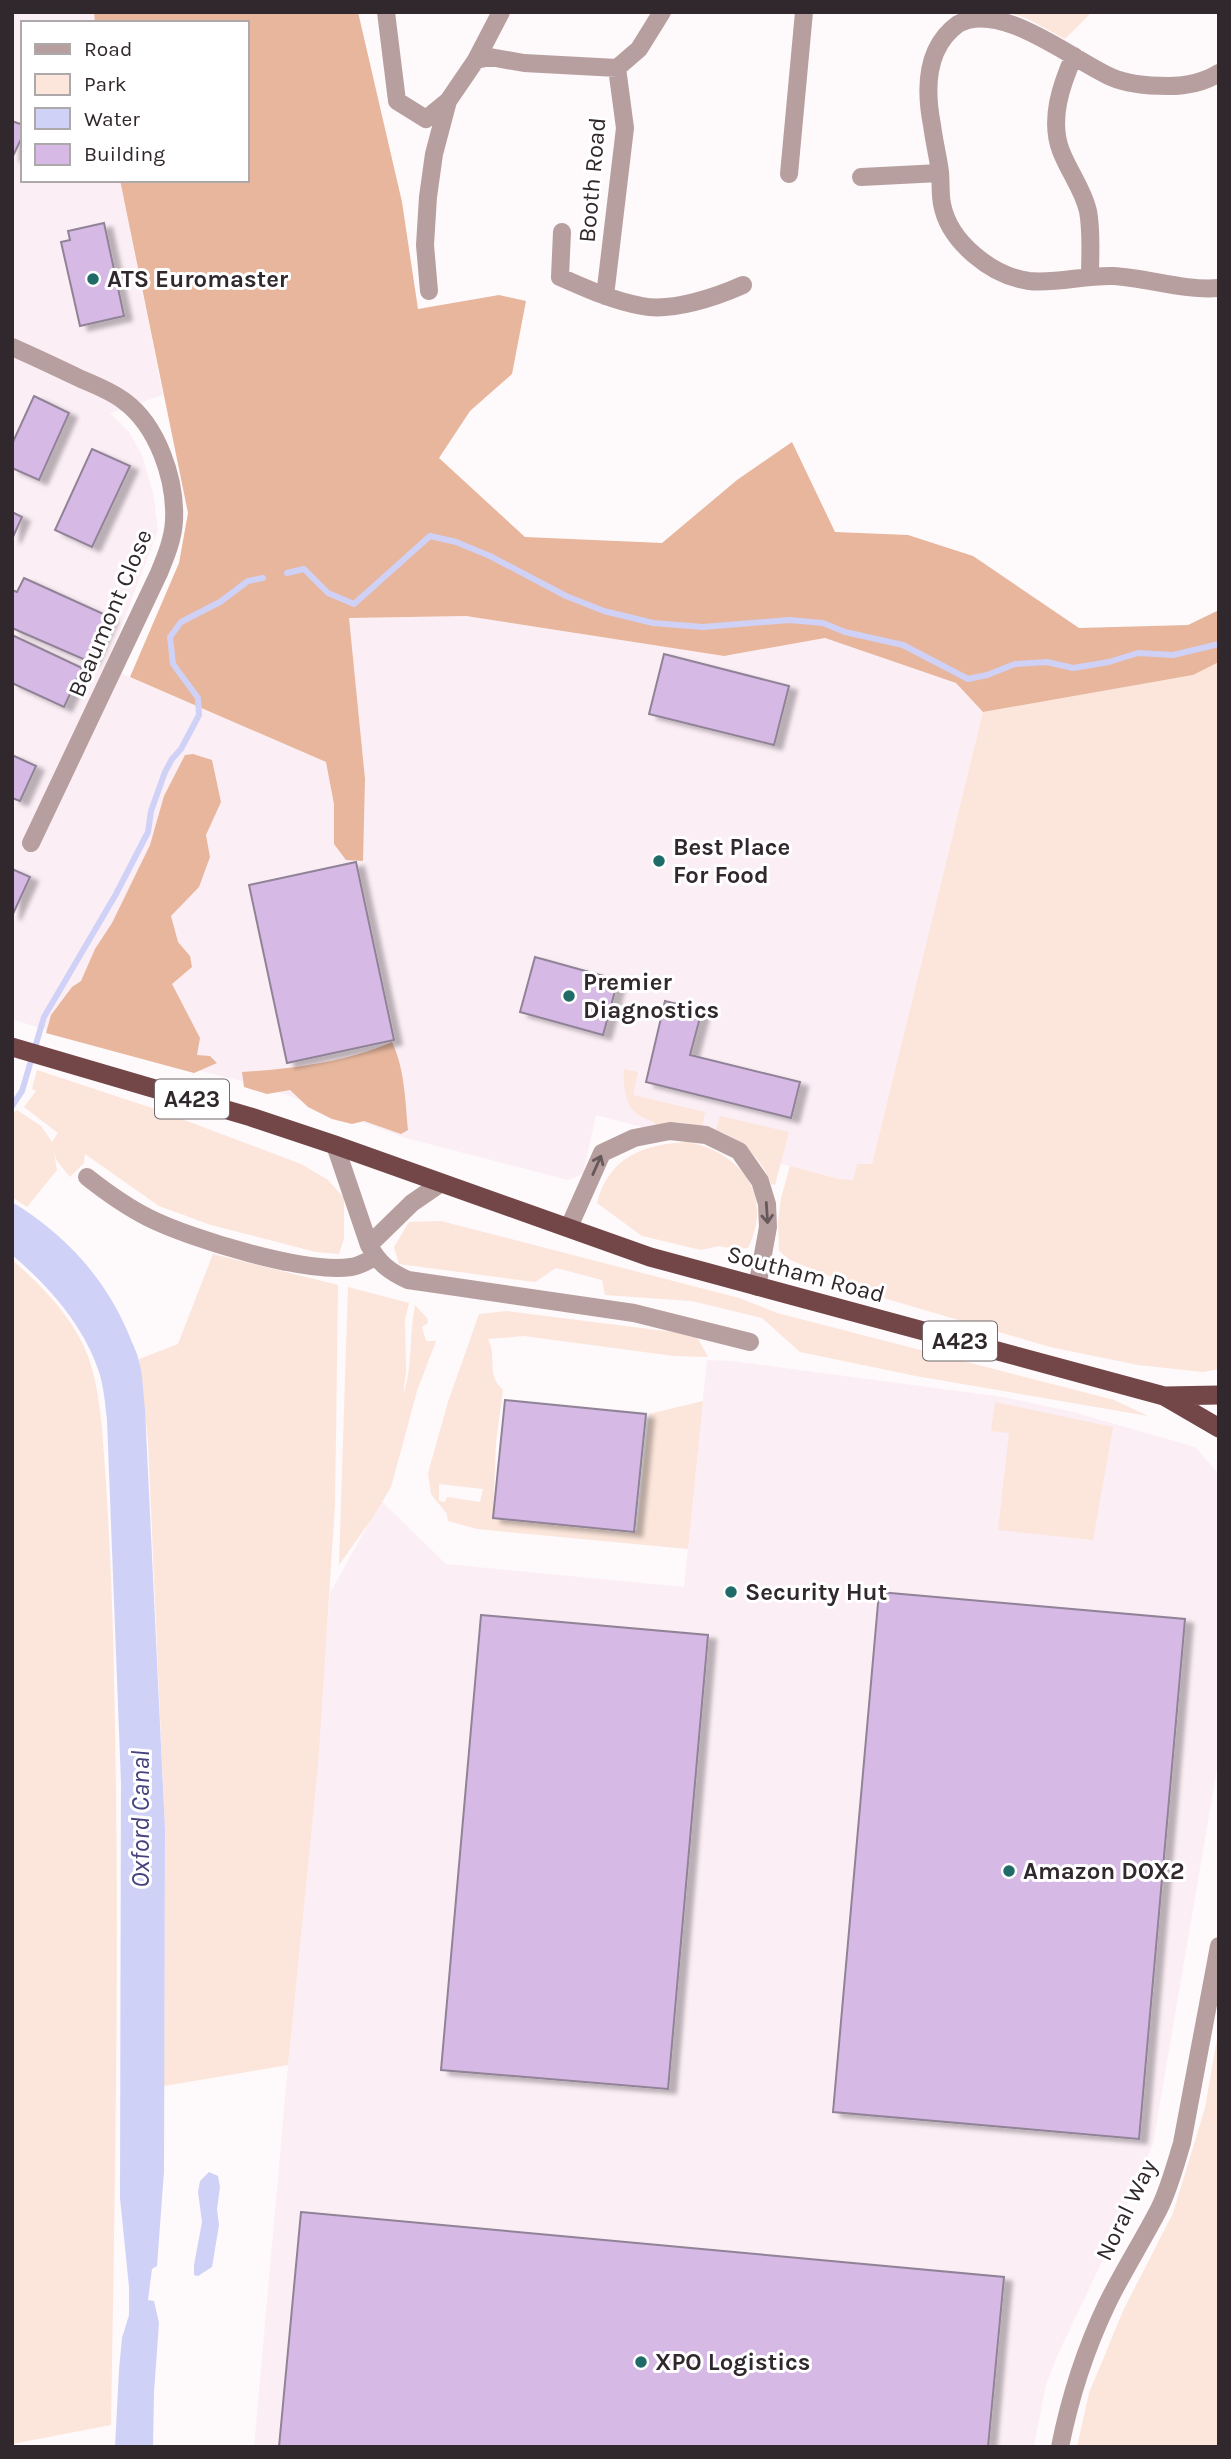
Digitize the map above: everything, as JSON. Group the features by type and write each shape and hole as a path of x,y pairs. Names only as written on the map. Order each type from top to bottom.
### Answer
{"highway":[{"name":"Southam Road","path":"16,1047 335,1145 650,1257 1164,1396 1219,1428"},
{"name":"Southam Road","path":"1164,1396 1219,1395"}],"street":[{"path":"386,12 397,102 426,119 448,101 476,60 501,12"},
{"path":"476,60 490,57 524,63 617,68 639,49 662,12"},
{"path":"789,174 804,12"},
{"path":"1219,73 1188,85 1143,85 1112,77 1011,20 997,15 971,16 958,24 937,48 931,63 927,96 940,173 942,204 948,222 964,244 1001,274 1030,281 1124,277 1202,289 1219,288"},
{"path":"1074,56 1059,98 1056,123 1061,150 1078,182 1088,211 1090,277"},
{"name":"Booth Road","path":"605,296 625,128 617,68"},
{"path":"429,291 425,258 428,197 434,154 448,101"},
{"path":"861,177 940,173"},
{"name":"Booth Road","path":"562,232 560,277 605,296 645,307 713,298 743,285"},
{"name":"Beaumont Close","path":"12,347 124,400 143,418 165,465 173,496 174,522 169,547 159,573 31,843"},
{"path":"569,1227 602,1153 634,1138 670,1131 706,1135 739,1151 760,1181 767,1204 768,1227 757,1287"},
{"path":"335,1145 372,1251 386,1268 408,1280 634,1313 750,1342"},
{"path":"87,1177 149,1219 244,1251 324,1267 350,1268 372,1251 412,1203 441,1182"},
{"name":"Noral Way","path":"1060,2447 1074,2385 1090,2343 1122,2273 1160,2207 1182,2144 1219,1946"}],"shaded area":[{"path":"12,12 94,12 95,21 21,21 21,182 120,182 163,395 110,413 129,432 142,455 153,493 158,530 106,667 365,779 348,618 466,616 724,656 825,638 956,683 983,712 872,1164 857,1164 853,1180 839,1179 596,1115 583,1174 568,1180 406,1138 261,1086 80,1041 12,1019"},
{"path":"94,12 358,12 402,202 418,309 499,295 526,301 512,374 470,411 439,458 525,537 662,543 737,480 792,442 835,532 908,535 973,556 1079,628 1188,625 1219,610 1219,662 1193,675 983,712 956,683 825,638 724,656 466,616 349,618 365,779 363,861 346,860 334,844 334,804 326,762 130,677 179,563 188,513 120,182 248,182 248,21 95,21"},
{"path":"193,754 212,760 221,802 206,835 210,857 199,887 171,916 178,942 190,956 192,967 172,984 200,1038 197,1055 210,1056 217,1063 194,1073 46,1033 51,1015 72,987 81,981 95,949 112,923 150,845 164,796 185,755"},
{"path":"392,1042 400,1063 405,1096 408,1130 401,1134 364,1121 352,1124 332,1119 308,1107 290,1090 267,1094 244,1087 242,1072 318,1063 356,1055"},
{"path":"707,1360 732,1361 1003,1397 1073,1412 1195,1447 1219,1474 1219,1757 1153,2144 1046,2384 1034,2447 254,2447 330,1593 368,1525 375,1495 446,1564 684,1587"}],"green space":[{"path":"1007,12 1092,12 1065,39 1026,18"},
{"path":"1219,662 1219,1369 1203,1372 1138,1365 1050,1347 887,1299 790,1260 779,1251 778,1223 781,1198 790,1166 853,1180 857,1164 872,1164 983,712 1193,675"},
{"path":"624,1069 638,1072 633,1095 705,1112 702,1127 680,1122 657,1126 636,1113 626,1097"},
{"path":"37,1070 155,1109 301,1164 328,1180 344,1198 344,1239 339,1254 316,1252 211,1225 159,1206 85,1154 84,1163 70,1177 57,1161 54,1152 57,1170 27,1207 12,1197 12,1114 17,1110 41,1126 52,1142 58,1133 24,1107 36,1091 32,1089"},
{"path":"720,1116 789,1132 775,1185 771,1184 750,1151 734,1138 716,1130"},
{"path":"688,1142 723,1156 737,1166 748,1179 757,1211 755,1229 748,1248 719,1246 701,1250 642,1236 597,1203 610,1174 631,1156 657,1146"},
{"path":"441,1221 739,1298 777,1313 1114,1400 1148,1416 916,1376 800,1352 762,1318 692,1301 605,1295 602,1280 556,1268 535,1282 399,1264 394,1247 409,1222"},
{"path":"213,1254 338,1285 335,1504 318,1765 288,2065 164,2086 165,1829 148,1441 139,1359 178,1344"},
{"path":"12,1260 48,1294 78,1335 91,1365 100,1409 113,1632 117,1960 111,2425 12,2444"},
{"path":"348,1287 409,1303 405,1320 406,1372 403,1395 415,1305 427,1318 428,1323 422,1327 426,1341 436,1341 417,1391 391,1487 339,1565"},
{"path":"507,1311 696,1335 708,1357 674,1356 524,1336 488,1339 494,1378 503,1390 496,1442 493,1517 637,1530 649,1414 703,1401 688,1549 477,1529 448,1521 447,1514 431,1494 428,1473 448,1402 479,1314","holes":["439,1484 483,1489 480,1502 447,1497 445,1502 439,1501"]},
{"path":"995,1402 1113,1427 1093,1540 998,1530 1009,1433 991,1431"},
{"path":"1219,2027 1219,2447 1077,2447 1089,2393 1123,2311 1173,2213 1205,2108"}],"water":[{"name":"Oxford Canal","path":"12,1202 66,1243 96,1277 120,1315 138,1358 142,1379 165,1829 164,2171 157,2266 152,2269 148,2300 154,2301 159,2323 153,2447 115,2447 119,2370 122,2338 129,2315 129,2287 120,2198 121,1783 107,1420 101,1378 75,1323 52,1294 12,1255"},
{"path":"209,2172 218,2176 219,2225 212,2267 198,2276 194,2275 194,2265 202,2222 198,2192 200,2181"}],"building":[{"path":"12,121 21,124 21,139 12,158"},
{"name":"ATS Euromaster","path":"104,223 124,316 80,326 61,242 70,240 68,231"},
{"path":"34,396 69,413 39,480 12,468 12,444"},
{"path":"92,449 130,466 92,547 55,530"},
{"path":"12,512 22,517 12,539"},
{"path":"24,578 110,617 90,662 12,628 12,590 17,592"},
{"path":"12,635 82,668 64,707 12,683"},
{"path":"664,654 789,686 774,745 649,714"},
{"path":"12,755 36,766 20,801 12,798"},
{"path":"356,862 394,1040 287,1063 249,885"},
{"path":"12,869 30,877 12,916"},
{"name":"Premier Diagnostics","path":"535,957 618,980 603,1035 520,1012"},
{"path":"665,1001 702,1010 690,1055 800,1082 791,1118 646,1082"},
{"path":"505,1400 646,1414 634,1532 493,1518"},
{"name":"Amazon DOX2","path":"879,1592 1185,1619 1139,2139 833,2112"},
{"path":"481,1615 708,1635 668,2089 441,2070"},
{"name":"XPO Logistics","path":"301,2212 1004,2277 988,2447 279,2447"}],"waterway":[{"path":"287,573 304,569 328,593 354,604 430,536 456,542 490,556 566,596 604,611 653,623 703,627 789,620 823,623 845,632 903,645 968,679 1015,664 1047,662 1073,668 1109,662 1138,653 1173,655 1219,644"},
{"path":"12,1106 22,1091 44,1017 116,894 148,832 151,811 165,772 199,715 198,698 173,664 170,637 181,622 220,602 248,581 263,578"}],"place":[{"name":"ATS Euromaster","path":"93,279"},
{"name":"Best Place For Food","path":"659,861"},
{"name":"Premier Diagnostics","path":"569,996"},
{"name":"Security Hut","path":"731,1592"},
{"name":"Amazon DOX2","path":"1009,1871"},
{"name":"XPO Logistics","path":"641,2362"}]}
